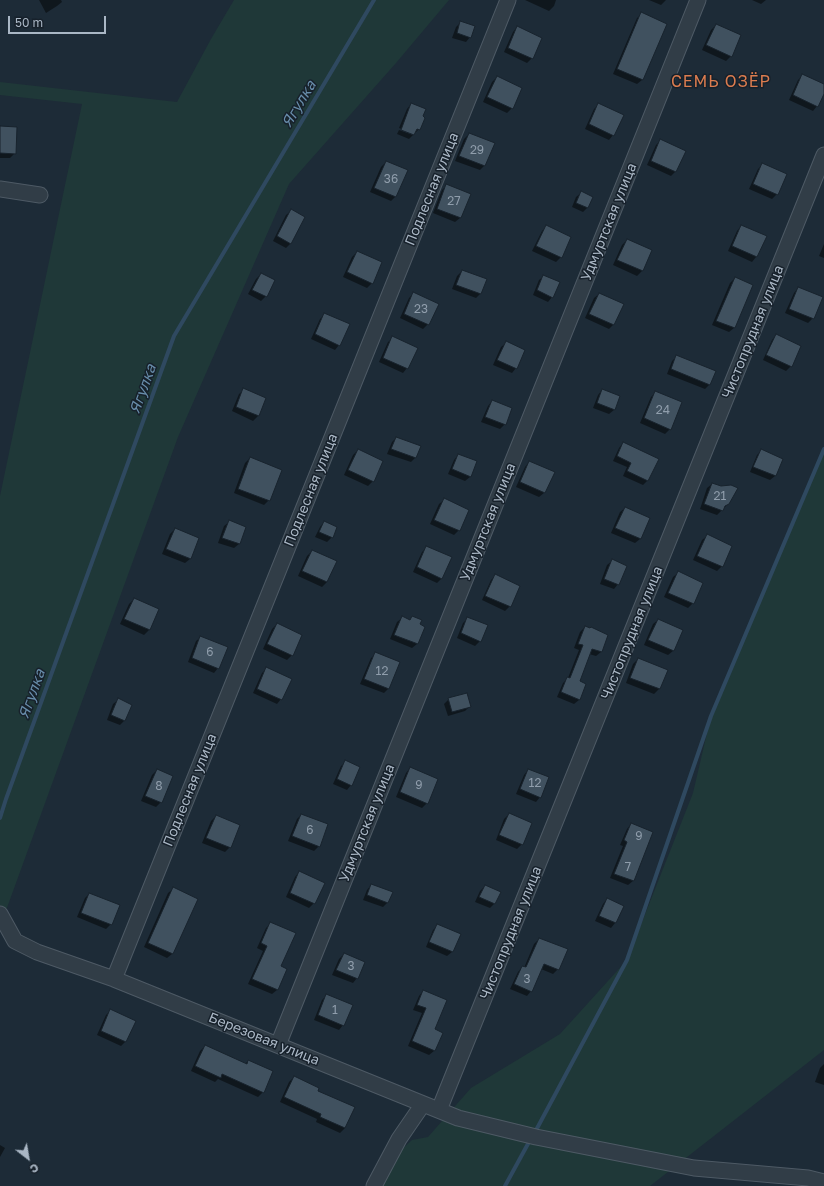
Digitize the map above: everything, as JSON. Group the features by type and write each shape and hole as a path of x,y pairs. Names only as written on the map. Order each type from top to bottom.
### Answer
{"street":[{"name":"Подлесная улица","path":"114,979 508,0"},
{"name":"Удмуртская улица","path":"278,1045 698,0"},
{"name":"Чистопрудная улица","path":"439,1110 824,155"},
{"path":"0,189 40,195"},
{"name":"Березовая улица","path":"0,914 15,941 37,952 114,979 458,1118 536,1137 694,1168 808,1178 824,1182"},
{"path":"374,1186 399,1139 423,1104"}],"green space":[{"path":"234,0 449,0 396,63 289,184 178,437 0,927 0,496 82,104 0,95 0,82 177,102"},
{"path":"824,449 824,1050 650,1186 377,1186 385,1165 412,1140 428,1137 471,1088 560,1034 627,960 693,793 711,716"}],"building":[{"path":"641,12 667,24 643,80 617,69"},
{"path":"460,21 475,26 471,38 457,33"},
{"path":"716,24 741,35 732,57 706,45"},
{"path":"517,26 542,38 533,59 508,48"},
{"path":"802,74 824,84 824,94 818,107 793,95"},
{"path":"497,76 522,88 513,109 487,97"},
{"path":"411,103 426,109 423,116 425,118 420,130 417,129 414,135 401,130"},
{"path":"598,103 624,115 614,136 589,124"},
{"path":"0,126 17,127 16,154 0,153"},
{"path":"469,133 495,143 485,166 459,156"},
{"path":"660,139 686,151 676,172 651,161"},
{"path":"386,161 408,170 396,197 374,188"},
{"path":"762,163 787,174 778,195 753,184"},
{"path":"446,184 471,194 461,218 437,209"},
{"path":"581,191 593,197 588,208 576,203"},
{"path":"291,209 305,217 291,244 277,236"},
{"path":"546,225 571,237 562,258 536,246"},
{"path":"741,225 767,236 757,257 732,246"},
{"path":"627,239 652,250 643,271 617,260"},
{"path":"357,251 382,262 373,284 347,272"},
{"path":"462,270 487,279 481,294 456,285"},
{"path":"261,273 275,280 267,297 252,290"},
{"path":"543,275 560,282 553,298 537,290"},
{"path":"735,277 753,285 735,328 716,321"},
{"path":"798,287 823,297 814,319 789,309"},
{"path":"413,292 439,304 429,325 404,314"},
{"path":"599,293 624,304 614,325 589,314"},
{"path":"324,313 350,324 340,346 315,334"},
{"path":"776,334 801,346 792,367 766,355"},
{"path":"392,336 418,348 408,369 383,358"},
{"path":"506,341 525,350 517,369 497,360"},
{"path":"676,355 716,371 710,385 671,369"},
{"path":"243,388 266,398 259,416 236,407"},
{"path":"602,389 620,396 615,410 597,403"},
{"path":"655,391 682,402 671,430 644,418"},
{"path":"492,400 512,408 506,425 485,417"},
{"path":"396,437 421,446 416,458 391,449"},
{"path":"623,442 659,459 648,481 627,471 631,463 617,456"},
{"path":"358,449 383,461 374,482 348,470"},
{"path":"761,449 783,459 776,476 753,467"},
{"path":"458,454 477,461 471,477 452,469"},
{"path":"250,457 282,470 270,501 238,489"},
{"path":"529,461 555,472 545,493 520,482"},
{"path":"712,483 721,486 731,485 738,488 729,504 725,506 723,511 704,504"},
{"path":"444,498 469,510 460,531 434,520"},
{"path":"625,507 650,518 641,539 615,528"},
{"path":"229,520 246,527 240,544 222,538"},
{"path":"324,521 337,527 333,538 319,532"},
{"path":"175,528 199,538 191,559 166,549"},
{"path":"707,534 732,546 723,567 697,556"},
{"path":"426,546 452,557 442,579 417,567"},
{"path":"312,550 337,561 327,582 302,571"},
{"path":"612,559 627,566 619,585 604,579"},
{"path":"678,571 703,583 694,604 668,593"},
{"path":"495,574 520,586 511,607 485,596"},
{"path":"134,598 159,609 150,630 124,619"},
{"path":"402,616 410,620 412,616 422,620 420,624 425,627 418,644 394,635"},
{"path":"467,617 488,625 481,642 461,633"},
{"path":"658,619 683,630 674,651 648,640"},
{"path":"277,623 302,635 293,656 267,644"},
{"path":"585,626 591,627 608,635 602,652 592,649 580,681 586,684 580,700 561,692 567,677 570,678 583,645 578,644"},
{"path":"200,636 228,647 219,669 192,658"},
{"path":"375,652 400,662 389,689 364,679"},
{"path":"638,658 668,670 660,689 630,678"},
{"path":"266,667 292,679 282,700 257,689"},
{"path":"467,693 471,707 452,712 448,698"},
{"path":"118,698 132,705 125,721 111,715"},
{"path":"345,760 360,767 352,786 337,779"},
{"path":"410,767 438,779 428,804 400,792"},
{"path":"157,769 173,776 162,803 145,796"},
{"path":"528,769 549,777 541,798 520,789"},
{"path":"509,813 532,823 523,845 499,835"},
{"path":"301,814 328,824 320,847 292,836"},
{"path":"216,815 240,825 231,848 206,838"},
{"path":"631,823 653,832 634,881 614,874 627,842 624,840"},
{"path":"299,871 325,883 315,904 290,893"},
{"path":"371,884 393,892 388,903 367,895"},
{"path":"485,885 501,892 495,904 479,897"},
{"path":"173,887 198,899 173,954 148,943"},
{"path":"89,893 120,905 112,925 81,913"},
{"path":"607,898 624,906 616,923 599,916"},
{"path":"270,922 296,933 281,966 287,969 278,990 252,979 267,946 261,943"},
{"path":"437,924 461,934 453,952 429,942"},
{"path":"539,938 568,949 559,970 544,964 532,992 514,984 522,966 526,967"},
{"path":"344,953 365,962 358,979 336,970"},
{"path":"423,990 447,1000 435,1029 443,1033 435,1051 412,1041 426,1008 417,1005"},
{"path":"326,994 353,1005 344,1026 318,1015"},
{"path":"110,1009 136,1021 126,1042 101,1031"},
{"path":"205,1045 247,1064 248,1060 273,1071 264,1093 222,1074 221,1078 195,1066"},
{"path":"294,1076 319,1088 318,1091 355,1107 345,1128 320,1117 321,1114 284,1097"}],"waterway":[{"name":"Ягулка","path":"0,818 174,336 374,0"},
{"path":"534,1134 627,960 711,716 824,449"},
{"path":"505,1186 529,1142"}],"district":[{"name":"СЕМЬ ОЗЁР","path":"721,82"}]}
